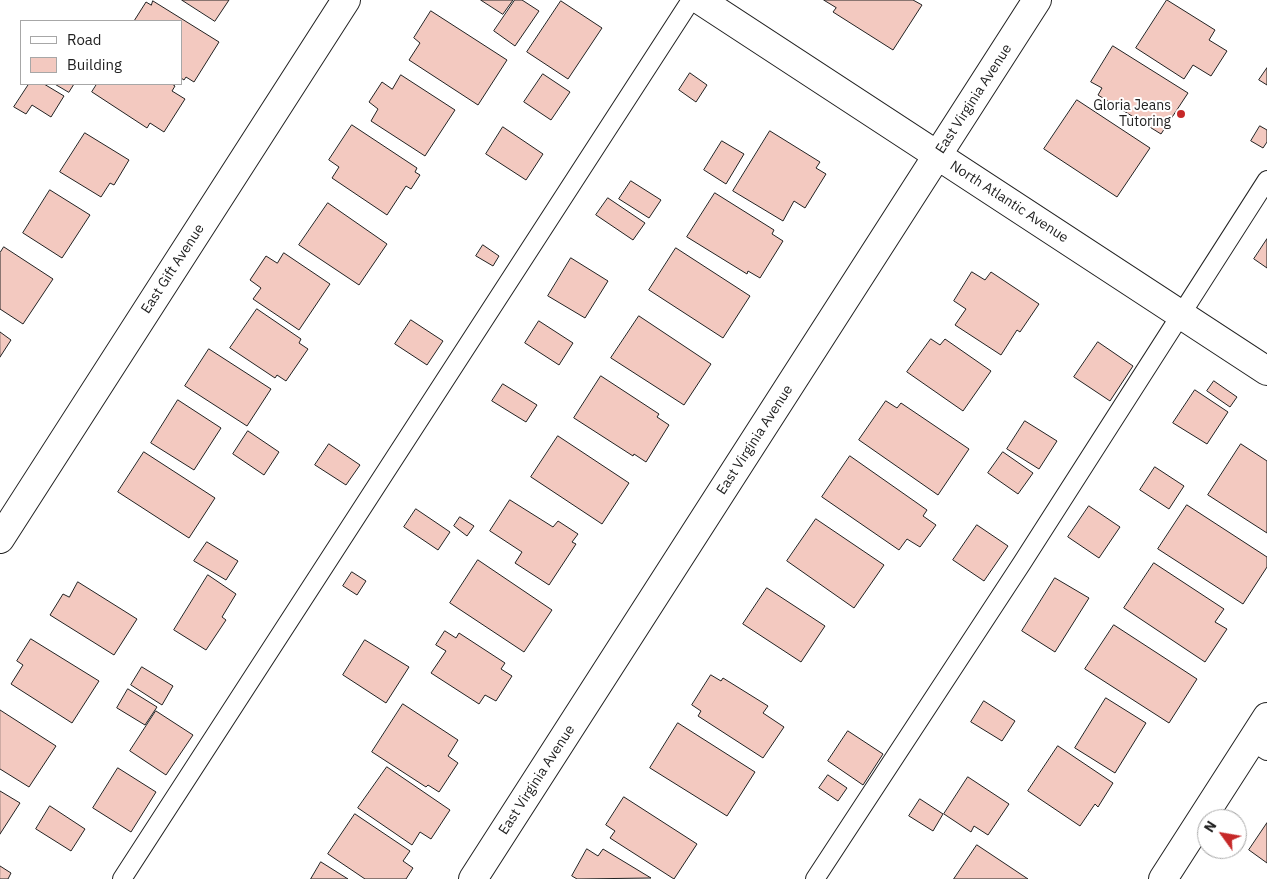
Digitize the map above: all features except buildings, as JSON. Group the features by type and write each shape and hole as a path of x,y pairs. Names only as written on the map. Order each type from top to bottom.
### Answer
{"street":[{"name":"East Gift Avenue","path":"0,539 346,0"},
{"name":"North Atlantic Avenue","path":"700,0 1267,371"},
{"name":"East Virginia Avenue","path":"473,879 1037,0"},
{"path":"1163,879 1259,746 1267,717"}],"lane":[{"path":"122,879 691,0"},
{"path":"815,879 1267,180"}],"place":[{"name":"Gloria Jeans Tutoring","path":"1181,114"}]}
